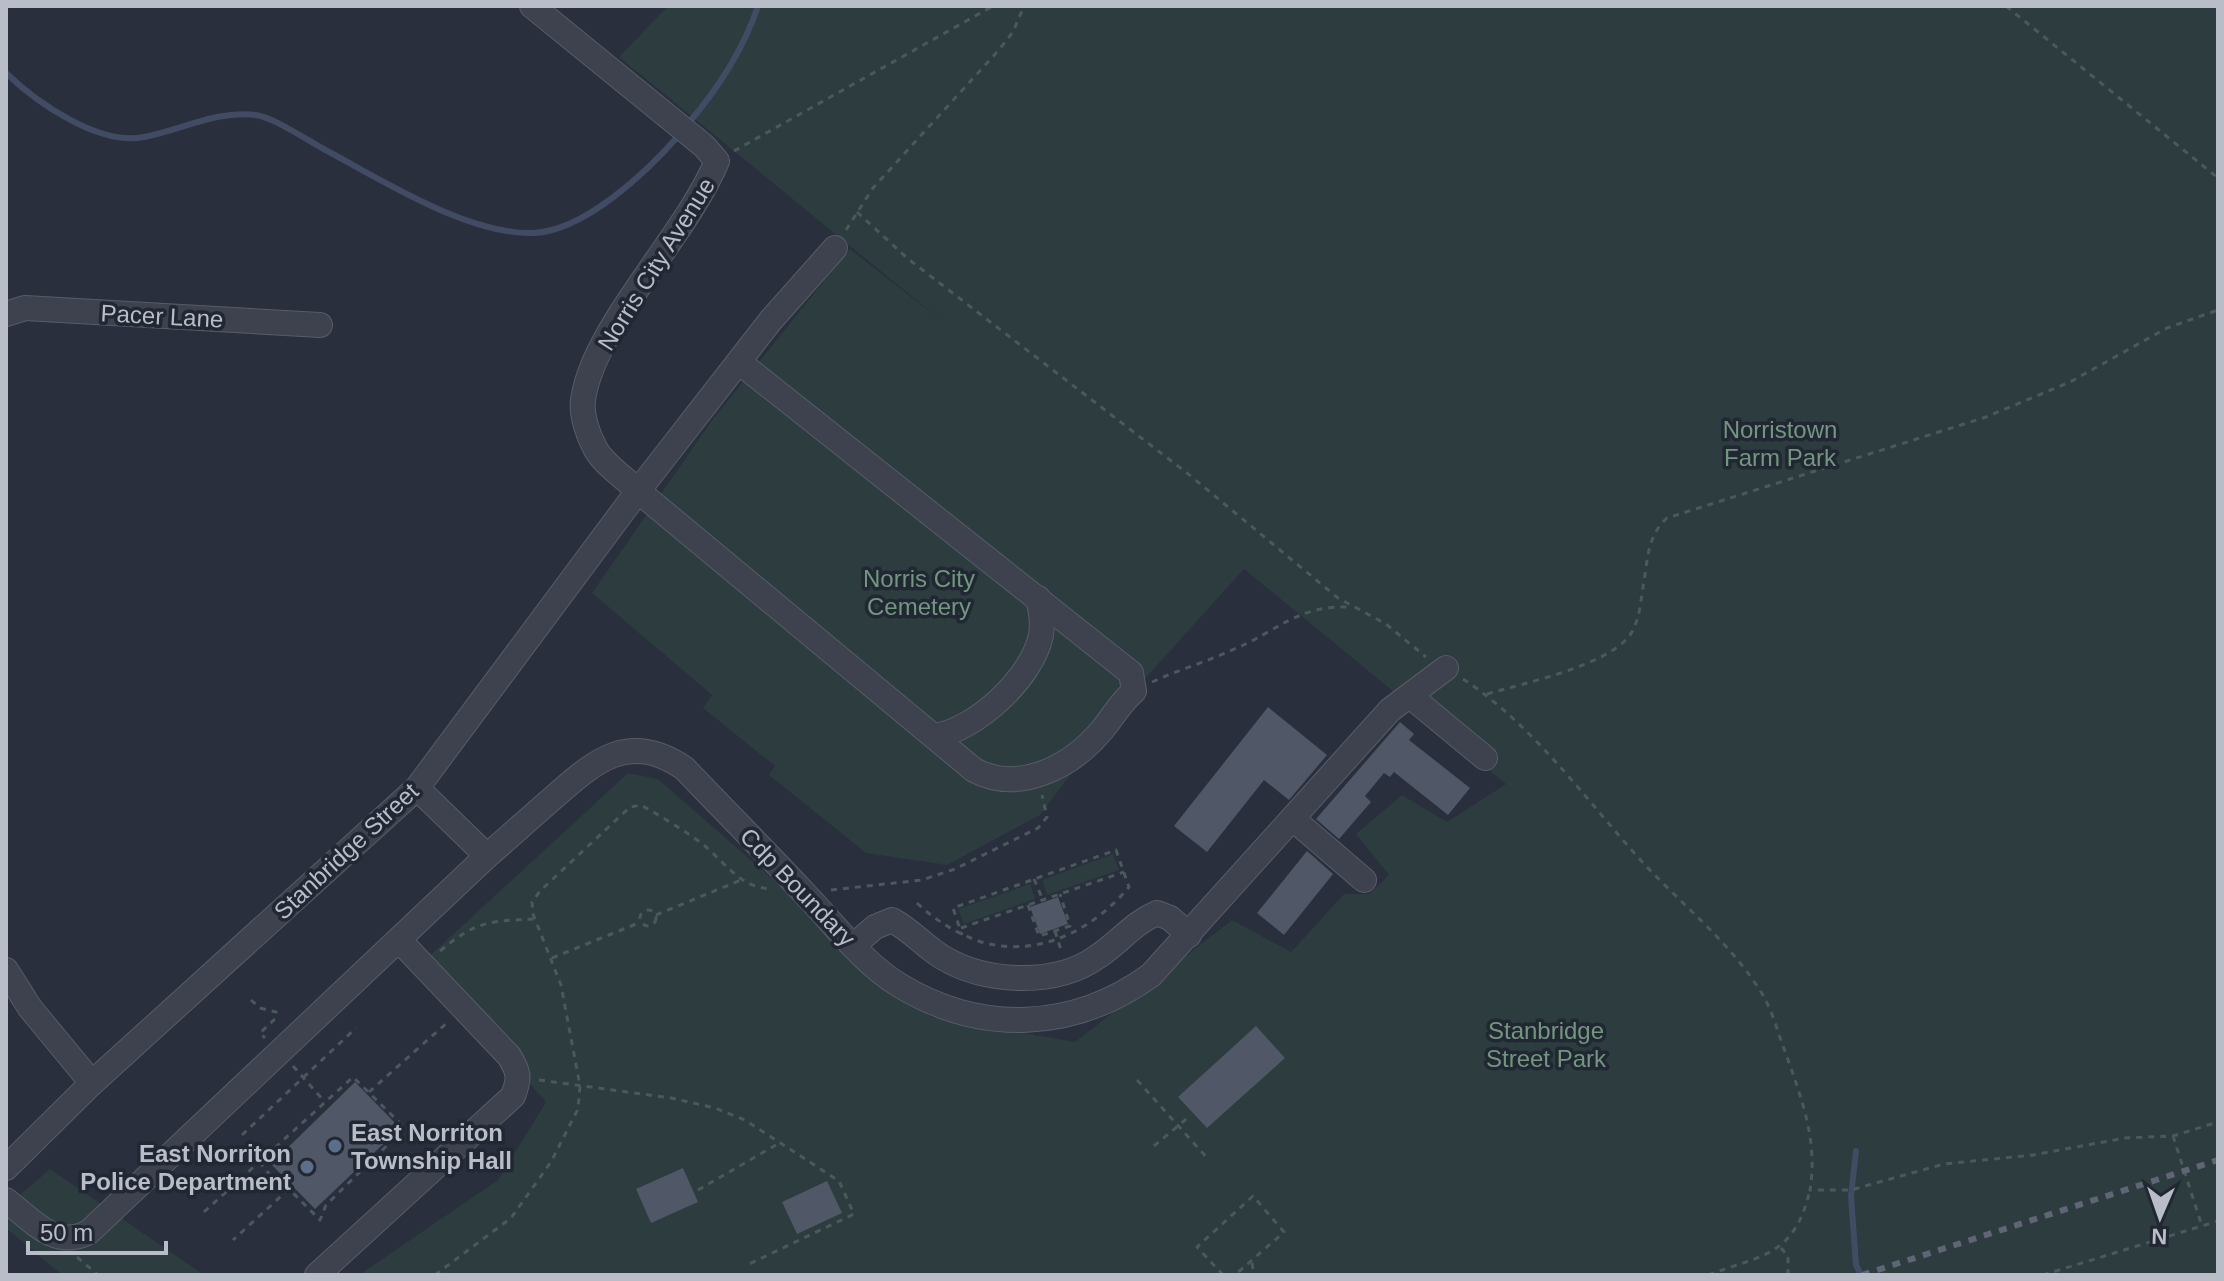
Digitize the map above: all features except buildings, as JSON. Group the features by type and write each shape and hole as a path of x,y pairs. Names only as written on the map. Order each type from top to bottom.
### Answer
{"street":[{"name":"Norris City Avenue","path":"542,9 711,154 703,196 606,338 583,403 587,428 596,451 638,491 983,775 1003,781 1037,776"},
{"name":"Stanbridge Street","path":"6,1168 92,1083 417,788 638,491 739,362 835,248"},
{"name":"Pacer Lane","path":"6,314 25,308 320,325"},
{"path":"739,362 1131,673 1134,691 1101,733 1067,760 1037,776"},
{"path":"934,736 953,734 992,706 1028,667 1041,634 1038,598"},
{"name":"Cdp Boundary","path":"6,1200 52,1237 78,1238 89,1232 487,856 595,762 623,751 656,754 684,768 883,973 921,996 969,1014 1022,1021 1071,1016 1120,998 1151,975 1390,710 1446,668"},
{"path":"1410,696 1485,758"},
{"path":"417,788 487,856"},
{"path":"1293,819 1364,880"},
{"path":"854,945 875,927 892,920 943,957 983,974 1023,978 1062,972 1096,959 1140,920 1157,913 1189,935"},
{"path":"317,1275 513,1096 519,1077 509,1056 399,940"},
{"path":"6,970 30,1008 92,1083"}],"path":[{"path":"711,154 993,6"},
{"path":"1024,6 1013,32 998,51 873,188 857,212 907,258 979,316 1155,448 1354,607 1386,624 1485,695 1548,755 1649,869 1711,932 1760,991 1810,1126 1814,1159 1810,1190 1801,1220 1781,1248 1708,1275"},
{"path":"2006,6 2218,178"},
{"path":"1485,695 1586,662 1622,642 1630,634 1637,616 1653,534 1667,518 1986,417 2070,382 2167,328 2218,310"},
{"path":"1134,691 1235,649 1305,611 1327,606 1354,607"},
{"path":"819,891 922,880 955,869 1038,828 1047,817 1037,776"},
{"path":"435,1275 511,1218 567,1133 578,1109 580,1086 571,1029 532,902 540,891 630,807 641,805 704,846 741,880 759,889 783,893"},
{"path":"917,903 935,919 962,935 1006,947 1033,946 1057,939 1090,923 1129,887 1116,850 953,908 962,935"},
{"path":"960,928 1124,872"},
{"path":"1034,879 1043,900"},
{"path":"551,959 641,922 651,926 656,915 741,880"},
{"path":"1028,905 1039,936 1070,926 1060,894"},
{"path":"641,922 645,910 656,915"},
{"path":"425,964 467,928 486,921 535,919"},
{"path":"1055,931 1057,939"},
{"path":"369,1092 464,1007"},
{"path":"242,1135 356,1028"},
{"path":"204,1212 353,1077 405,1128 326,1205 320,1220 289,1189 233,1240"},
{"path":"519,1077 671,1098 715,1108 782,1141 839,1181 854,1214 745,1266"},
{"path":"1137,1080 1209,1160"},
{"path":"1154,1146 1191,1115"},
{"path":"1810,1190 1851,1190 1944,1164 2033,1155 2125,1138 2173,1136 2218,1122"},
{"path":"2173,1136 2202,1226"},
{"path":"698,1190 782,1141"},
{"path":"259,1162 285,1192"},
{"path":"1223,1275 1197,1247 1222,1220 1253,1196 1284,1232 1235,1275"},
{"path":"2043,1275 2218,1221"},
{"path":"1781,1248 1788,1256 1788,1275"},
{"path":"1252,1261 1254,1275"}],"green space":[{"name":"Norristown Farm Park","path":"668,6 2218,6 2218,1275 359,1275 498,1180 546,1102 423,962 628,773 658,779 931,1017 1075,1042 1232,920 1291,952 1344,894 1369,894 1389,875 1356,834 1402,795 1447,822 1506,784 1244,569 1134,691 1040,815 947,865 866,853 769,775 775,766 703,708 712,695 592,593 713,419 850,249 943,322 619,57"},
{"path":"1113,854 1119,870 1047,895 1042,880"},
{"path":"1030,884 1035,899 964,924 958,909"},
{"path":"50,1169 204,1275 62,1275 6,1228 6,1207"}],"waterway":[{"path":"687,125 728,69 745,39 758,6"},
{"path":"6,73 51,109 89,129 108,135 144,137 227,115 264,117 428,205 481,225 507,231 532,233 552,230 593,211 633,181 680,134"},
{"path":"1856,1151 1851,1196 1856,1265 1861,1275"}],"railway":[{"path":"1862,1275 2218,1160"}],"place":[{"name":"East Norriton Township Hall","path":"335,1146"},
{"name":"East Norriton Police Department","path":"307,1167"}],"park label":[{"name":"Norris City Cemetery","path":"919,592"},
{"name":"Stanbridge Street Park","path":"1546,1044"}]}
